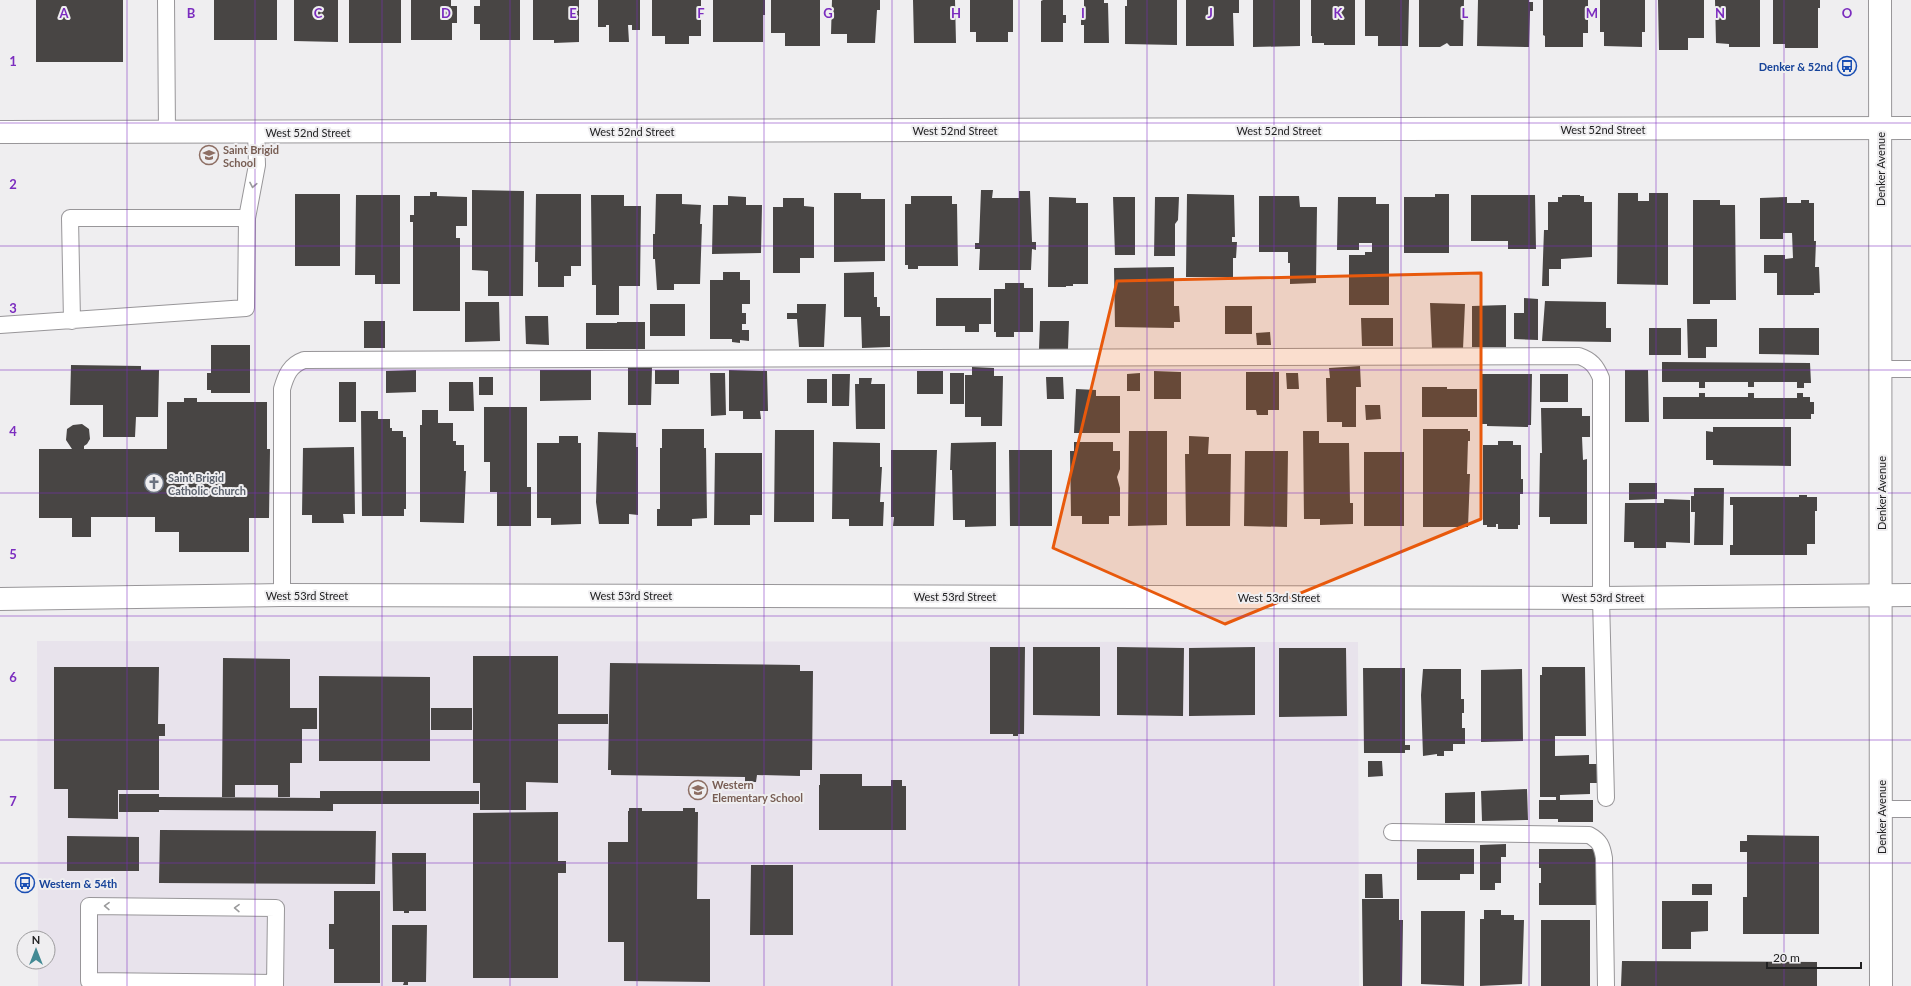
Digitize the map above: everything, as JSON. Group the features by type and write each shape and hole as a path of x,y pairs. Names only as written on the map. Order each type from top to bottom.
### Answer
{"street":[{"name":"Denker Avenue","path":"1880,0 1881,986"},
{"name":"West 52nd Street","path":"0,132 1911,128"},
{"name":"West 53rd Street","path":"0,599 282,594 1601,598 1911,595"}],"lane":[{"path":"166,0 167,132"},
{"path":"0,324 72,321 246,308 247,218 257,165 256,132"},
{"path":"72,321 70,218 247,218"},
{"path":"282,594 282,389 287,374 295,364 304,360 1579,356 1589,359 1597,368 1601,378 1601,598 1606,798"},
{"path":"1881,369 1911,369"},
{"path":"1881,809 1911,809"},
{"path":"1392,832 1589,835 1597,839 1602,845 1604,858 1606,986"},
{"path":"90,906 276,908 275,984 89,981 90,906"}],"highlighted area":[{"path":"1481,273 1481,519 1225,624 1053,548 1117,281"}],"shaded area":[{"name":"Western Elementary School","path":"37,641 1358,642 1359,986 38,986 38,970 56,970 56,930 38,930"}],"building":[{"path":"36,0 123,0 123,62 36,62"},
{"path":"214,0 277,0 277,40 214,40"},
{"path":"294,0 338,0 338,42 294,41"},
{"path":"349,0 401,0 401,43 349,43"},
{"path":"411,0 451,0 451,6 457,6 457,23 452,23 452,40 411,40"},
{"path":"480,0 520,0 520,40 480,40 480,24 474,24 474,6 480,6"},
{"path":"533,0 579,0 579,42 554,43 554,40 533,40"},
{"path":"598,0 640,0 640,30 632,30 632,25 628,25 629,42 609,42 609,25 606,25 606,27 598,27"},
{"path":"652,0 701,0 701,36 689,36 689,44 665,44 665,36 652,36"},
{"path":"713,0 765,0 765,15 763,15 763,42 713,42"},
{"path":"771,0 820,0 820,46 785,46 785,33 771,33"},
{"path":"832,0 880,0 880,10 877,10 875,43 847,43 847,34 831,34"},
{"path":"913,0 955,0 956,43 914,43"},
{"path":"970,0 1013,0 1013,32 1008,32 1008,42 976,42 976,32 970,32"},
{"path":"1063,0 1063,15 1066,15 1066,23 1063,23 1063,42 1041,42 1041,1"},
{"path":"1084,0 1104,0 1104,3 1108,3 1109,43 1084,43 1084,25 1081,25 1081,15 1084,15"},
{"path":"1127,0 1177,0 1177,45 1125,44 1125,6 1127,6"},
{"path":"1186,0 1239,0 1239,13 1233,13 1234,46 1186,46"},
{"path":"1253,0 1300,0 1300,46 1253,47"},
{"path":"1311,0 1355,0 1355,45 1324,45 1324,43 1312,43"},
{"path":"1365,0 1409,0 1408,46 1378,46 1378,36 1365,36"},
{"path":"1419,0 1464,0 1463,46 1450,46 1447,43 1440,47 1419,47"},
{"path":"1478,0 1529,0 1529,2 1533,2 1533,11 1530,11 1529,47 1477,46"},
{"path":"1543,0 1588,0 1588,33 1583,33 1583,47 1545,47 1545,36 1543,35"},
{"path":"1600,0 1645,0 1645,32 1642,32 1642,47 1604,46 1604,32 1600,32"},
{"path":"1658,0 1704,0 1704,38 1688,38 1688,50 1659,50"},
{"path":"1715,0 1760,0 1760,47 1729,47 1729,44 1716,43"},
{"path":"1773,0 1820,0 1820,8 1818,8 1818,48 1785,48 1785,44 1773,44"},
{"path":"472,190 524,191 523,296 488,296 488,271 472,270"},
{"path":"981,190 993,190 992,198 1019,198 1019,191 1030,191 1032,242 1036,242 1036,250 1032,249 1031,270 979,270 980,249 975,249 975,243 979,243"},
{"path":"430,192 437,192 437,196 467,197 467,226 456,226 456,238 460,238 460,311 413,311 413,222 410,222 410,215 414,215 414,196 430,196"},
{"path":"834,193 861,193 861,199 885,199 885,261 834,262"},
{"path":"1618,193 1638,193 1638,201 1649,201 1649,193 1668,193 1668,285 1617,284"},
{"path":"295,194 340,194 340,266 295,266"},
{"path":"536,194 581,194 581,266 571,266 571,276 564,276 564,287 538,287 538,262 535,262"},
{"path":"656,194 682,194 682,204 701,205 700,224 702,224 700,284 674,284 674,290 657,290 655,259 653,259"},
{"path":"1187,194 1234,195 1235,237 1232,237 1232,242 1237,242 1236,258 1233,258 1233,277 1186,277"},
{"path":"1435,194 1449,194 1449,253 1404,253 1404,197 1435,197"},
{"path":"356,195 400,195 400,284 375,284 375,275 355,275"},
{"path":"591,195 624,195 624,206 641,206 640,286 619,286 619,315 596,315 596,285 592,285"},
{"path":"1471,195 1535,195 1536,249 1508,249 1508,241 1471,241"},
{"path":"1562,195 1580,195 1584,196 1584,202 1592,202 1592,257 1561,259 1561,269 1549,269 1549,286 1542,286 1544,230 1548,230 1548,202 1558,202 1558,197 1562,197"},
{"path":"728,196 746,197 746,205 762,205 761,253 712,254 713,205 728,205"},
{"path":"911,196 952,196 952,204 957,204 958,266 918,266 918,269 908,269 908,265 905,265 905,204 911,204"},
{"path":"1259,196 1299,196 1300,207 1317,207 1316,283 1290,284 1290,263 1288,263 1288,252 1259,252"},
{"path":"1049,197 1076,198 1076,203 1088,203 1088,284 1073,284 1073,286 1066,287 1048,287"},
{"path":"1113,197 1135,197 1135,255 1115,255"},
{"path":"1155,197 1179,197 1178,220 1175,224 1175,256 1154,256"},
{"path":"1338,197 1376,197 1376,204 1389,204 1389,305 1349,305 1349,255 1365,255 1365,252 1372,252 1372,243 1359,243 1359,250 1337,250"},
{"path":"1787,197 1787,203 1801,203 1801,200 1809,200 1809,203 1814,203 1814,241 1816,241 1815,267 1819,267 1820,293 1814,293 1814,295 1777,295 1777,273 1764,273 1764,255 1785,255 1785,259 1793,258 1792,233 1783,233 1783,239 1760,239 1760,198"},
{"path":"783,198 804,198 804,206 814,207 814,258 800,258 800,273 773,273 773,207 783,207"},
{"path":"1693,200 1720,200 1720,205 1735,205 1736,300 1710,300 1710,304 1693,304"},
{"path":"1174,267 1174,306 1179,306 1180,322 1174,322 1174,328 1115,327 1114,268"},
{"path":"723,272 740,272 740,280 750,280 750,304 742,304 742,313 746,313 746,324 742,324 742,330 749,330 749,341 740,340 740,343 732,342 732,339 710,339 710,280 723,280"},
{"path":"874,272 874,297 877,297 877,307 880,307 880,316 890,316 890,347 862,348 861,317 844,317 844,273"},
{"path":"1005,283 1024,283 1024,288 1033,288 1033,332 1014,332 1014,337 996,337 996,332 994,332 994,289 1005,289"},
{"path":"936,298 991,298 991,324 979,324 979,332 965,332 965,326 936,326"},
{"path":"1524,298 1538,299 1538,340 1514,339 1514,313 1524,313"},
{"path":"1545,301 1606,302 1606,328 1611,328 1611,342 1542,341"},
{"path":"465,302 499,302 500,341 465,342"},
{"path":"1430,303 1465,304 1463,349 1432,348"},
{"path":"650,304 685,304 685,336 650,336"},
{"path":"797,304 826,304 824,347 799,347 797,319 787,319 787,313 797,313"},
{"path":"1506,305 1506,347 1472,347 1472,306"},
{"path":"1225,306 1252,306 1252,334 1225,334"},
{"path":"525,316 548,316 549,345 526,344"},
{"path":"1361,318 1393,318 1393,346 1362,346"},
{"path":"1687,319 1717,319 1717,347 1706,347 1706,358 1688,358"},
{"path":"364,321 385,321 385,348 364,348"},
{"path":"1040,321 1069,321 1068,349 1039,349"},
{"path":"645,322 645,349 586,349 586,323"},
{"path":"1649,328 1681,328 1681,355 1649,355"},
{"path":"1759,328 1819,328 1819,355 1759,354"},
{"path":"1270,332 1271,345 1257,345 1256,333"},
{"path":"211,345 250,345 250,393 211,393 211,390 207,390 207,373 211,373"},
{"path":"1662,362 1810,363 1811,383 1804,383 1804,388 1797,388 1797,382 1754,382 1754,387 1748,387 1748,382 1705,382 1705,388 1699,388 1699,382 1662,382"},
{"path":"71,365 141,366 141,370 159,370 158,417 136,417 135,437 103,437 103,405 70,405"},
{"path":"1360,366 1361,387 1356,387 1356,427 1342,427 1342,422 1327,422 1326,378 1330,378 1329,368"},
{"path":"628,367 652,367 651,405 628,405"},
{"path":"972,367 994,368 994,376 1003,376 1002,426 981,426 981,417 965,417 965,375 972,375"},
{"path":"416,370 416,392 386,393 386,371"},
{"path":"540,370 591,370 591,400 540,401"},
{"path":"655,370 679,370 679,384 655,384"},
{"path":"729,370 767,371 768,411 760,411 761,419 743,419 743,411 729,411"},
{"path":"1625,370 1648,370 1649,422 1625,422"},
{"path":"917,371 943,371 943,394 917,394"},
{"path":"1154,371 1181,372 1181,399 1154,399"},
{"path":"1246,372 1279,372 1279,410 1268,410 1268,415 1257,415 1256,410 1246,410"},
{"path":"710,373 725,373 726,415 711,416"},
{"path":"950,373 964,373 964,404 950,404"},
{"path":"1140,373 1140,391 1127,391 1127,374"},
{"path":"1286,373 1298,373 1299,389 1287,389"},
{"path":"832,374 850,374 849,406 832,406"},
{"path":"1481,374 1532,374 1531,425 1528,425 1528,427 1487,426 1487,424 1481,424"},
{"path":"1540,374 1568,374 1568,402 1540,402"},
{"path":"479,377 493,377 493,395 479,395"},
{"path":"1046,377 1063,377 1064,399 1047,399"},
{"path":"859,378 872,378 871,384 885,384 885,429 856,429 855,384 859,384"},
{"path":"807,379 827,379 827,403 807,403"},
{"path":"339,382 356,382 356,422 339,422"},
{"path":"449,382 473,382 474,411 449,411"},
{"path":"1422,387 1477,389 1477,417 1422,417"},
{"path":"1076,389 1096,390 1096,396 1120,396 1120,433 1074,433"},
{"path":"1699,393 1705,393 1705,397 1748,397 1748,393 1754,393 1754,398 1797,398 1797,393 1803,393 1803,397 1810,397 1810,402 1814,402 1814,414 1811,414 1811,419 1663,419 1663,397 1699,397"},
{"name":"Saint Brigid Catholic Church","path":"184,398 197,398 197,402 267,402 267,449 270,449 269,518 249,518 249,552 179,552 179,532 155,532 155,517 91,517 91,537 72,537 72,518 39,518 39,449 72,449 66,440 67,429 73,425 82,424 89,429 90,439 84,446 84,449 167,449 167,402 184,402"},
{"path":"1365,405 1380,405 1381,419 1366,420"},
{"path":"484,407 527,407 527,487 531,487 531,526 497,526 497,492 490,492 490,462 484,462"},
{"path":"1541,408 1582,408 1582,416 1590,416 1590,437 1582,437 1583,460 1587,459 1587,524 1550,524 1550,517 1539,517 1540,453 1542,453"},
{"path":"422,410 438,410 438,423 453,423 453,441 456,441 456,445 464,445 464,471 466,471 464,523 420,522 420,425 422,425"},
{"path":"361,411 378,411 378,419 390,419 390,428 392,428 392,431 403,431 403,437 406,437 406,509 404,509 404,516 362,516"},
{"path":"1713,427 1791,427 1791,466 1713,465 1713,460 1706,460 1706,431 1713,432"},
{"path":"662,429 704,429 704,448 706,448 707,518 692,519 692,526 657,526 657,509 660,509 660,448 662,448"},
{"path":"1423,429 1468,429 1468,431 1470,431 1470,441 1468,441 1467,474 1470,474 1468,527 1423,527"},
{"path":"775,430 814,430 814,522 774,522"},
{"path":"1129,431 1167,431 1167,525 1128,526"},
{"path":"1303,431 1319,431 1319,443 1349,443 1350,503 1353,503 1353,524 1320,525 1320,519 1304,519"},
{"path":"598,432 636,433 636,447 638,447 638,515 629,514 629,524 599,524 596,502"},
{"path":"559,436 578,436 578,443 581,443 581,524 551,525 551,518 537,518 537,443 559,443"},
{"path":"1189,436 1209,437 1208,454 1231,454 1230,526 1186,526 1185,454 1189,454"},
{"path":"1498,441 1513,441 1513,445 1521,445 1521,479 1523,479 1523,494 1520,494 1520,525 1518,525 1518,529 1498,529 1498,524 1496,524 1496,527 1487,527 1487,525 1483,525 1483,445 1498,445"},
{"path":"833,442 880,443 880,467 882,467 880,502 884,502 883,526 849,526 849,519 832,519"},
{"path":"996,442 996,526 965,527 965,520 953,520 952,470 950,470 951,443"},
{"path":"1074,442 1113,442 1113,451 1120,451 1120,469 1117,477 1120,488 1120,516 1109,516 1109,524 1082,524 1082,516 1071,516 1070,451 1074,451"},
{"path":"354,447 355,514 343,514 344,523 312,523 312,515 302,515 303,448"},
{"path":"891,450 937,450 934,526 893,526 894,517 891,517"},
{"path":"1009,450 1052,450 1052,526 1010,526"},
{"path":"1245,451 1288,451 1287,527 1244,526"},
{"path":"1364,452 1404,452 1404,526 1364,526"},
{"path":"715,453 762,453 762,515 750,515 750,525 714,525"},
{"path":"1629,483 1657,483 1657,499 1629,500"},
{"path":"1694,488 1724,488 1723,545 1694,545 1695,512 1691,512 1691,496 1694,496"},
{"path":"1799,495 1817,497 1817,511 1815,511 1815,544 1807,544 1807,555 1730,555 1730,545 1733,545 1733,505 1730,505 1730,497 1799,497"},
{"path":"1664,499 1690,500 1690,543 1666,542 1666,548 1634,548 1634,542 1624,542 1625,503 1664,503"},
{"path":"990,647 1025,647 1024,734 1013,736 1013,734 990,734"},
{"path":"1033,647 1100,647 1100,716 1033,715"},
{"path":"1117,647 1184,648 1183,716 1117,715"},
{"path":"1255,647 1255,715 1189,716 1189,648"},
{"path":"1279,648 1346,648 1347,716 1279,717"},
{"path":"473,656 558,656 558,714 608,714 608,724 558,724 558,783 526,782 526,810 480,810 480,783 473,783"},
{"path":"223,658 290,659 290,708 317,708 317,729 302,729 302,763 290,763 290,797 278,797 278,785 235,785 235,797 222,797"},
{"path":"610,663 800,665 800,671 813,671 812,770 800,770 800,776 757,775 756,782 745,782 745,777 611,775 611,770 608,770"},
{"path":"54,667 159,667 158,724 165,724 165,736 159,736 159,790 118,790 118,819 68,818 68,789 54,789"},
{"path":"1542,667 1585,667 1586,736 1555,736 1555,756 1589,755 1589,764 1598,764 1599,783 1590,783 1590,794 1560,795 1560,800 1593,800 1593,822 1558,822 1558,819 1539,819 1539,800 1556,800 1556,797 1540,797 1540,675 1542,675"},
{"path":"1363,668 1405,668 1405,745 1410,745 1410,750 1405,750 1405,753 1364,753"},
{"path":"1423,669 1461,669 1461,699 1464,699 1462,728 1465,728 1465,744 1453,744 1453,751 1444,751 1444,756 1437,756 1437,754 1423,756 1421,695"},
{"path":"1522,669 1523,741 1481,742 1481,670"},
{"path":"319,676 430,677 430,761 319,761"},
{"path":"431,708 472,708 472,730 431,730"},
{"path":"1368,761 1382,761 1383,776 1368,777"},
{"path":"820,774 862,774 862,786 891,786 891,780 902,780 902,786 906,786 906,830 819,830"},
{"path":"1527,789 1528,820 1482,821 1481,791"},
{"path":"320,791 479,791 479,804 333,804 333,811 159,810 159,812 119,812 119,794 159,794 159,797 320,798"},
{"path":"1475,792 1475,823 1445,823 1445,793"},
{"path":"629,808 642,808 642,811 683,811 683,808 695,808 695,812 698,812 697,899 710,899 710,982 624,981 624,942 608,942 608,842 628,842"},
{"path":"558,812 558,861 566,861 566,873 558,873 558,978 473,978 473,813"},
{"path":"160,830 376,831 375,884 159,883"},
{"path":"1747,835 1819,836 1819,934 1743,934 1743,897 1747,897 1747,852 1740,852 1740,841 1747,841"},
{"path":"67,836 139,837 139,871 67,871"},
{"path":"1506,844 1506,857 1501,857 1501,883 1495,883 1495,890 1480,890 1480,845"},
{"path":"1417,849 1474,849 1474,874 1460,874 1460,880 1417,880"},
{"path":"1539,849 1597,849 1597,905 1539,905 1541,868 1539,868"},
{"path":"392,853 426,853 426,911 409,911 409,913 404,913 404,911 393,911"},
{"path":"751,865 793,865 793,935 750,935"},
{"path":"1365,874 1382,874 1383,898 1365,898"},
{"path":"1692,884 1712,884 1712,895 1692,895"},
{"path":"334,891 380,891 380,983 334,983 334,949 329,949 329,924 334,924"},
{"path":"1362,899 1399,899 1399,920 1403,920 1402,986 1363,986"},
{"path":"1662,901 1708,901 1708,931 1691,932 1691,949 1662,949"},
{"path":"1484,910 1501,910 1501,915 1514,915 1514,920 1524,920 1522,984 1480,986 1480,919 1484,919"},
{"path":"1421,911 1465,911 1464,986 1421,984"},
{"path":"1541,920 1590,920 1590,986 1541,986"},
{"path":"392,925 427,925 426,982 408,982 408,985 403,985 404,982 392,982"},
{"path":"1622,961 1817,962 1817,986 1621,986"}],"place":[{"name":"Denker & 52nd","path":"1847,66"},
{"name":"Saint Brigid School","path":"209,155"},
{"name":"Saint Brigid Catholic Church","path":"154,483"},
{"name":"Western Elementary School","path":"698,790"},
{"name":"Western & 54th","path":"25,883"}]}
